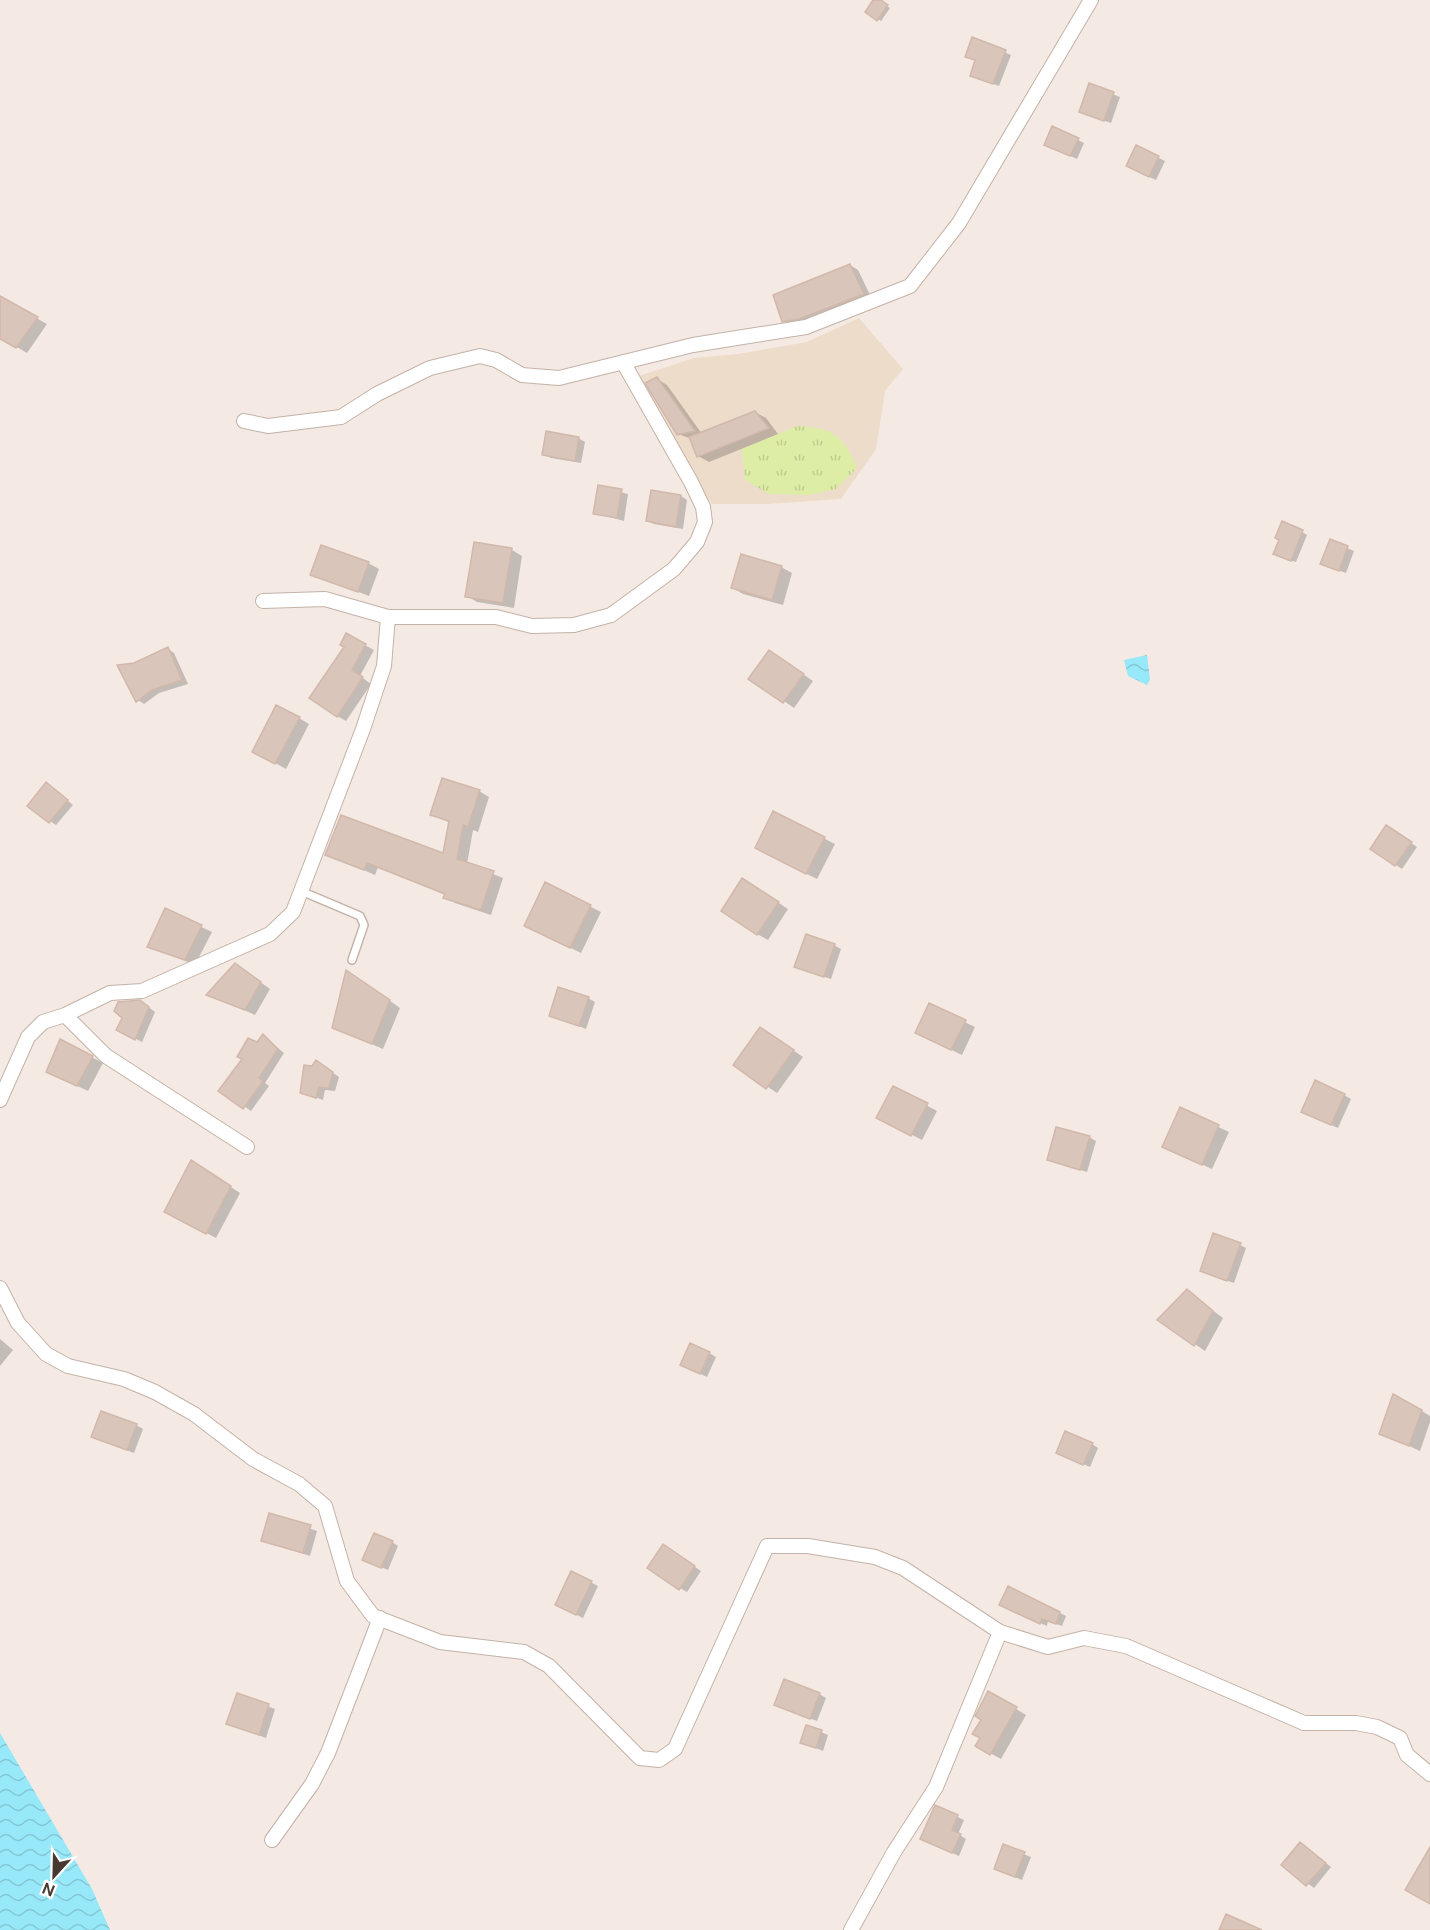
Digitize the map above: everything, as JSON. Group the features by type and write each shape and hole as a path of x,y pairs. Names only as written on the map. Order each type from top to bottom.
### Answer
{"street":[{"path":"244,421 268,426 341,417 377,394 430,368 480,356 496,360 522,375 559,378 693,345 807,327 910,286 958,223 1091,0"},
{"path":"263,601 325,599 388,617 496,617 532,626 574,625 610,615 674,569 697,542 705,522 703,507 623,362"},
{"path":"0,1100 28,1037 44,1022 65,1015 110,993 142,991 270,934 293,912 363,729 384,666 388,617"},
{"path":"65,1015 106,1056 248,1147"},
{"path":"0,1288 18,1323 46,1354 68,1366 124,1378 155,1392 194,1414 253,1459 299,1484 325,1506 347,1581 373,1616 440,1642 524,1652 549,1666 640,1758 659,1760 675,1749 767,1546 808,1546 875,1557 903,1568 1000,1632 1048,1647 1084,1638 1126,1646 1304,1723 1356,1723 1377,1727 1400,1738 1407,1755 1430,1774"},
{"path":"272,1840 312,1784 328,1753 380,1618"},
{"path":"851,1930 894,1852 936,1787 1000,1632"}],"lane":[{"path":"301,891 360,916 364,925 352,960"}],"shaded area":[{"path":"859,318 903,369 885,391 876,449 841,499 769,504 712,504 679,454 636,377 694,358 738,354 807,342"}],"green space":[{"path":"797,426 820,429 835,435 847,448 857,468 836,489 808,495 769,494 745,480 742,449"}],"water":[{"path":"1147,655 1150,680 1147,685 1128,676 1124,660"},
{"path":"0,1733 92,1889 110,1930 0,1930"}],"building":[{"path":"873,0 881,0 888,5 877,21 865,12"},
{"path":"972,37 1006,50 993,84 970,76 975,60 965,57"},
{"path":"1089,83 1114,92 1104,121 1079,112"},
{"path":"1052,126 1079,138 1070,156 1044,145"},
{"path":"1136,145 1159,156 1149,177 1126,166"},
{"path":"850,264 864,294 799,319 782,322 773,295"},
{"path":"0,296 38,317 16,348 0,339"},
{"path":"657,377 695,431 677,435 645,383"},
{"path":"755,411 769,428 697,457 689,437"},
{"path":"546,431 579,437 575,461 542,455"},
{"path":"598,485 622,489 617,518 593,514"},
{"path":"651,490 681,495 676,527 646,521"},
{"path":"1282,521 1303,530 1291,561 1273,554 1279,540 1275,538"},
{"path":"1330,539 1348,546 1339,571 1320,564"},
{"path":"474,542 512,548 503,603 465,597"},
{"path":"321,545 369,562 358,592 310,575"},
{"path":"741,554 782,566 772,600 731,588"},
{"path":"346,633 366,644 352,670 363,677 337,717 309,698 344,647 340,645"},
{"path":"168,647 182,680 152,690 136,702 117,665 134,663"},
{"path":"769,650 804,674 783,703 748,679"},
{"path":"276,705 300,717 275,764 252,752"},
{"path":"442,778 480,790 468,827 463,825 457,859 494,871 481,910 443,898 445,894 367,863 364,870 325,855 341,815 443,853 449,821 430,815"},
{"path":"46,782 68,800 49,823 27,806"},
{"path":"773,811 825,837 806,874 755,848"},
{"path":"1386,825 1412,842 1395,866 1370,849"},
{"path":"742,878 779,902 757,935 721,911"},
{"path":"545,882 591,905 570,948 524,926"},
{"path":"165,908 202,925 185,960 147,947"},
{"path":"806,934 835,944 824,977 794,967"},
{"path":"235,963 261,982 245,1010 206,995"},
{"path":"346,970 390,1000 372,1044 332,1028"},
{"path":"558,987 589,997 579,1026 549,1016"},
{"path":"140,1000 149,1007 135,1040 116,1030 122,1018 114,1011 118,1002"},
{"path":"929,1003 966,1020 951,1050 915,1033"},
{"path":"760,1027 794,1050 766,1089 733,1065"},
{"path":"263,1034 278,1049 259,1078 263,1081 243,1109 218,1091 242,1059 237,1057 248,1038 257,1042"},
{"path":"60,1039 93,1056 77,1086 46,1072"},
{"path":"316,1060 333,1072 329,1088 319,1087 316,1098 300,1093 304,1065 312,1066"},
{"path":"1315,1080 1345,1094 1331,1125 1301,1112"},
{"path":"893,1086 928,1103 911,1136 876,1118"},
{"path":"1180,1107 1219,1125 1202,1165 1162,1147"},
{"path":"1056,1127 1090,1136 1080,1170 1047,1160"},
{"path":"191,1160 231,1186 206,1234 164,1212"},
{"path":"1213,1233 1241,1243 1227,1281 1200,1271"},
{"path":"1187,1289 1213,1311 1194,1346 1157,1320"},
{"path":"690,1343 710,1352 700,1374 680,1365"},
{"path":"1393,1394 1422,1410 1409,1446 1379,1434"},
{"path":"101,1411 137,1424 127,1450 91,1437"},
{"path":"1065,1431 1093,1443 1083,1465 1056,1453"},
{"path":"269,1513 311,1525 303,1553 261,1541"},
{"path":"374,1533 393,1541 381,1568 362,1560"},
{"path":"663,1544 695,1566 679,1590 647,1568"},
{"path":"571,1571 592,1581 576,1615 555,1605"},
{"path":"1008,1586 1060,1612 1056,1624 1042,1619 1040,1624 999,1605"},
{"path":"784,1679 820,1693 810,1719 774,1705"},
{"path":"988,1691 1017,1707 990,1755 975,1746 980,1738 972,1734 981,1720 975,1716"},
{"path":"237,1693 269,1704 259,1735 226,1724"},
{"path":"806,1725 822,1730 816,1748 800,1743"},
{"path":"935,1805 958,1815 952,1830 961,1834 952,1853 920,1839"},
{"path":"1300,1842 1326,1863 1306,1886 1281,1865"},
{"path":"1003,1844 1025,1852 1015,1877 994,1869"},
{"path":"1430,1847 1430,1904 1405,1890"},
{"path":"1226,1914 1262,1930 1219,1930"}]}
